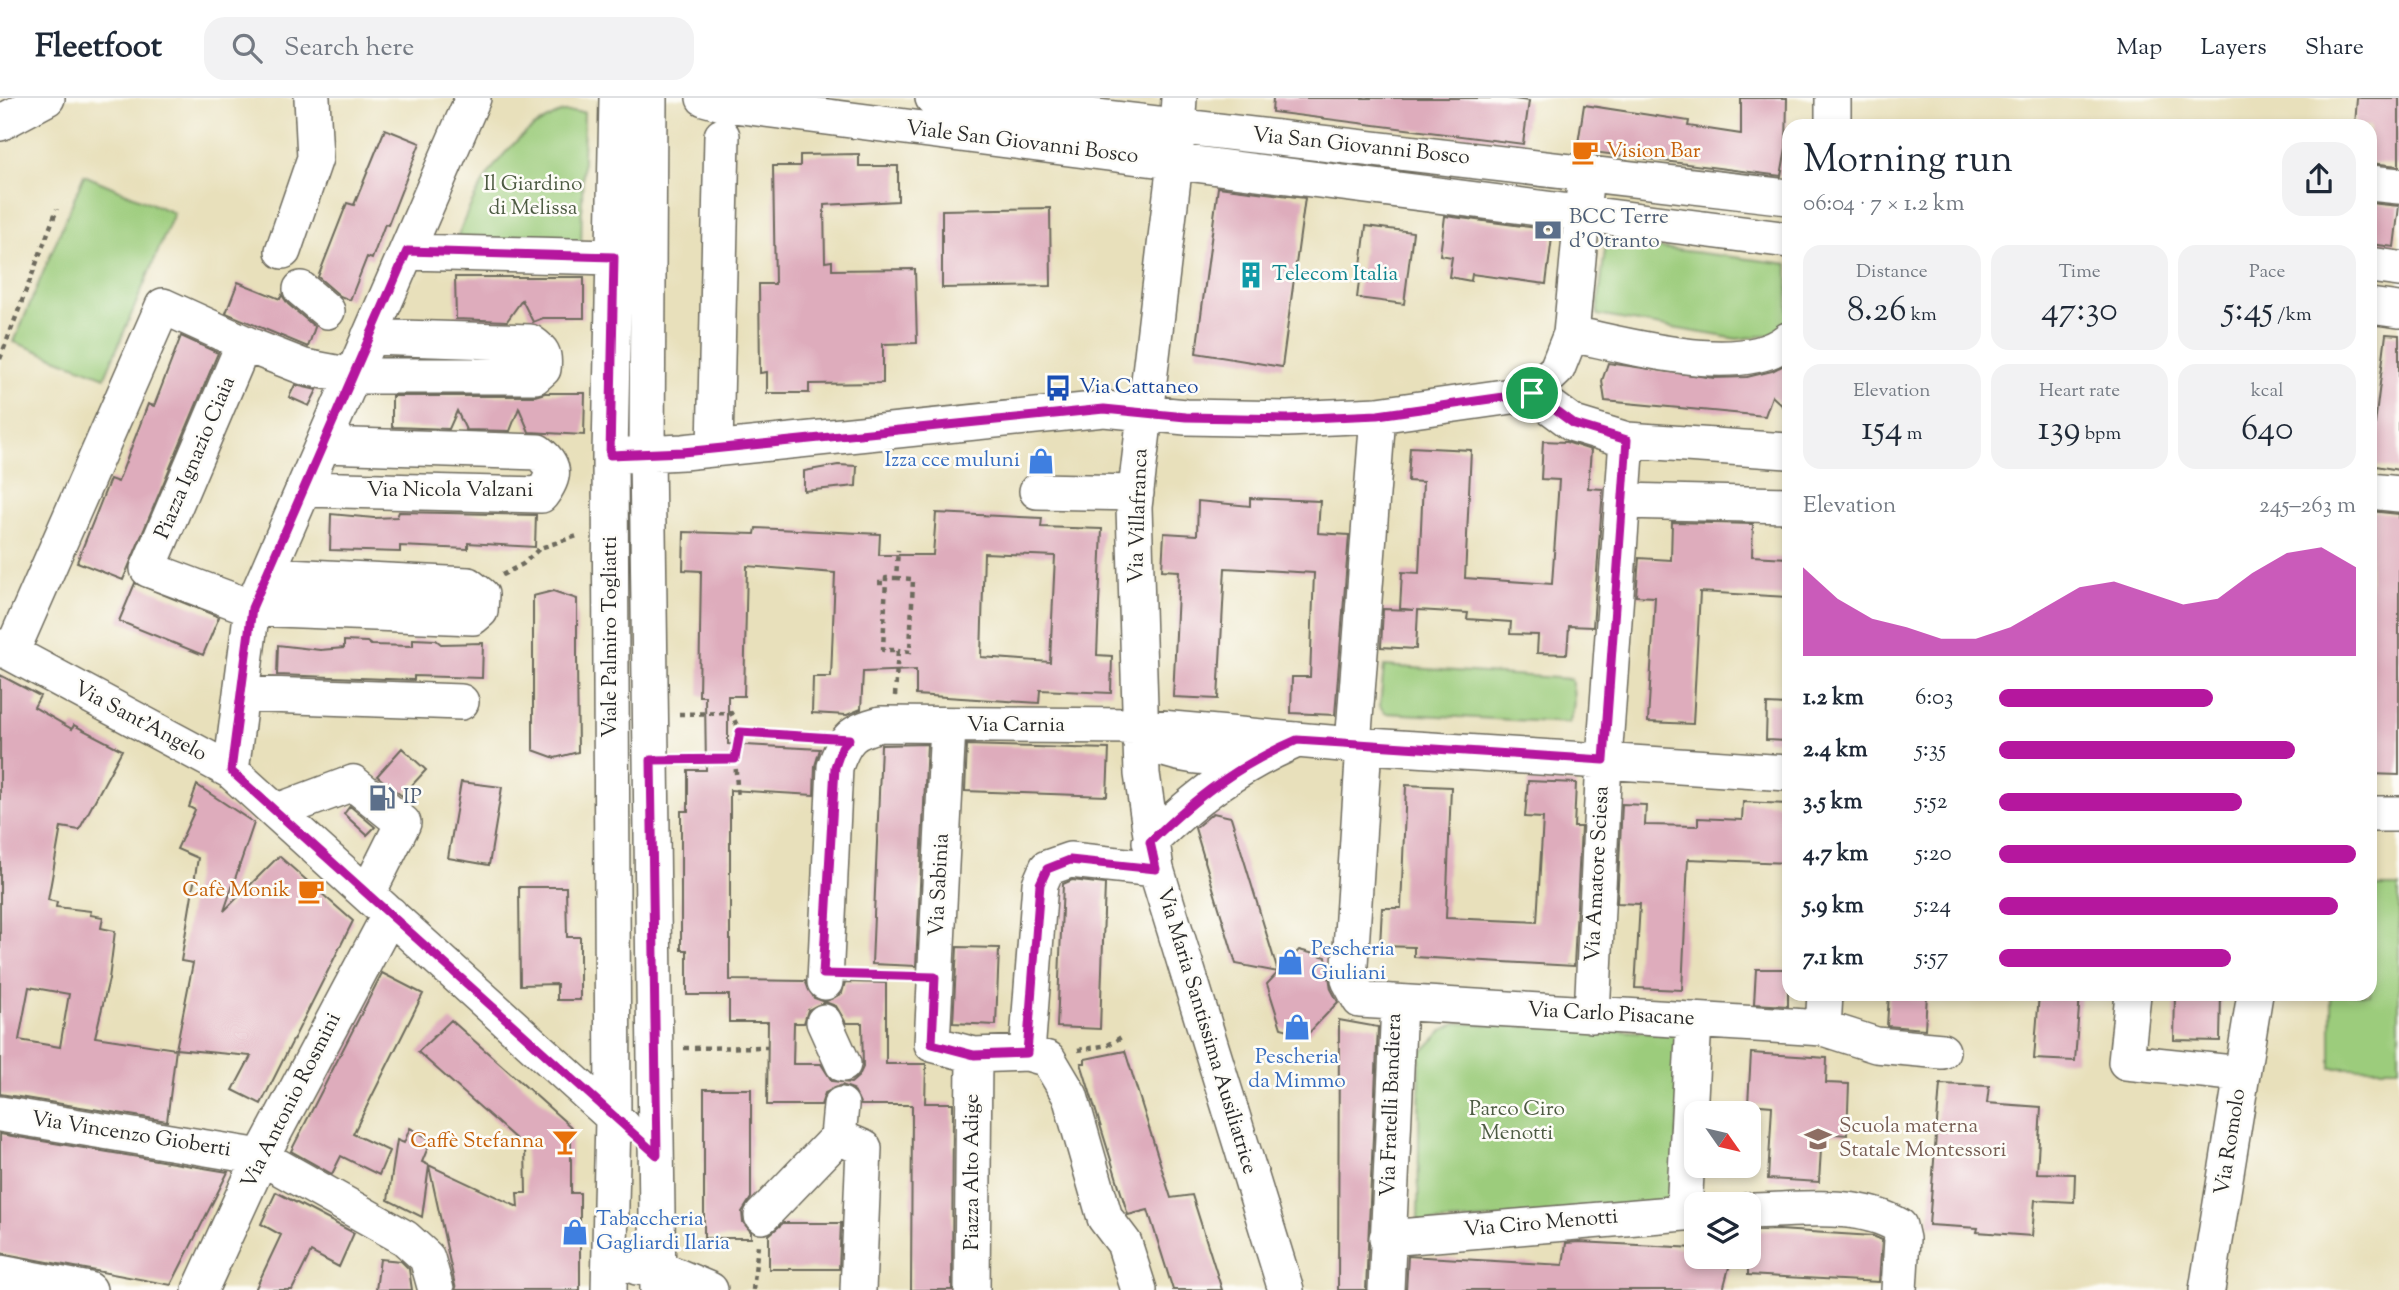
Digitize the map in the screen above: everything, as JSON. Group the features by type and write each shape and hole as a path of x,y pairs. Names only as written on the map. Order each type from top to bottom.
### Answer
{"street":[{"path":"0,124 47,98"},
{"path":"282,251 315,158 312,98"},
{"path":"231,771 252,608 473,98"},
{"name":"Viale Palmiro Togliatti","path":"609,1279 613,1118 610,455 617,98"},
{"name":"Viale Palmiro Togliatti","path":"649,98 647,454 658,1279"},
{"name":"Viale San Giovanni Bosco","path":"704,98 726,104 1175,162"},
{"name":"Via San Giovanni Bosco","path":"933,98 1179,112 1586,172 1782,196"},
{"name":"Via Villafranca","path":"1138,732 1136,493 1179,112"},
{"path":"715,448 722,136"},
{"name":"Via San Giovanni Bosco","path":"1175,162 1782,239"},
{"path":"610,455 715,448 1104,409 1186,417 1287,419 1378,415 1532,393 1557,369 1571,334 1586,172"},
{"path":"2377,184 2399,186"},
{"path":"407,251 614,257"},
{"path":"2377,266 2399,269"},
{"path":"5,650 163,306 304,367 352,376 535,376 543,369 545,358 541,349 530,342 369,337"},
{"path":"2377,307 2399,310"},
{"path":"1571,334 1668,354 1737,360 1782,342"},
{"name":"Piazza Ignazio Ciaia","path":"252,608 148,569 239,355 253,347"},
{"path":"1532,393 1574,424 1627,440 1782,451"},
{"path":"1359,745 1378,415"},
{"name":"Via Amatore Sciesa","path":"1592,1015 1604,760 1627,440"},
{"name":"Via Nicola Valzani","path":"304,489 541,495 553,473 546,459 538,452 323,445"},
{"path":"1037,491 1136,493"},
{"path":"2377,492 2399,494"},
{"path":"1623,501 1782,505"},
{"path":"252,608 473,617 480,611 483,602 477,589 468,585 267,575"},
{"name":"Via Sant'Angelo","path":"5,650 231,771 278,810 613,1118"},
{"path":"241,694 461,702"},
{"name":"Via Carnia","path":"849,739 858,730 894,723 1264,735 1359,745 1782,773"},
{"name":"Via Sabinia","path":"948,726 932,1044 974,1055"},
{"path":"1138,732 1164,751 1186,757 1257,757"},
{"name":"Via Maria Santissima Ausiliatrice","path":"1138,732 1153,855 1286,1290"},
{"path":"824,978 835,767 842,747 849,739"},
{"path":"1139,1290 1124,1244 1105,1217 1070,1096 1037,1056 1040,884 1047,869 1070,860 1153,855 1209,787 1257,757 1297,740"},
{"name":"Via Fratelli Bandiera","path":"1359,745 1349,980 1360,1000 1399,1004 1386,1290"},
{"name":"Via Antonio Rosmini","path":"200,1290 379,903 403,823 352,782 278,810"},
{"path":"2377,814 2399,814"},
{"path":"2132,1001 2126,1062 2242,1074"},
{"name":"Via Romolo","path":"2207,1290 2254,1001"},
{"name":"Via Carlo Pisacane","path":"1399,1004 1694,1020 1824,1011 1876,1045 1942,1051"},
{"path":"1690,1192 1694,1020"},
{"path":"824,1022 843,1064"},
{"path":"974,1055 1037,1056"},
{"name":"Piazza Alto Adige","path":"972,1290 974,1055"},
{"name":"Via Vincenzo Gioberti","path":"0,1114 261,1157"},
{"path":"613,1118 657,1155"},
{"path":"762,1216 848,1130 858,1290"},
{"path":"261,1157 405,1238 427,1258 436,1290"},
{"path":"1761,1211 1861,1211 1883,1216 1899,1226 1902,1238 1899,1290"},
{"name":"Via Ciro Menotti","path":"1387,1238 1684,1213"},
{"path":"0,1273 89,1290"},
{"path":"609,1279 658,1279 710,1290"}],"path":[{"path":"0,359 57,209"},
{"path":"477,589 523,564 540,548 586,533"},
{"path":"896,578 898,550"},
{"path":"886,578 896,578 914,579 911,652 883,650 886,578"},
{"path":"878,583 886,583"},
{"path":"894,723 898,650"},
{"path":"651,715 731,713 740,732 735,759 738,799"},
{"path":"740,732 849,739"},
{"path":"651,760 735,759"},
{"path":"824,978 935,977"},
{"path":"1037,1056 1108,1045 1123,1036"},
{"path":"655,1048 767,1047"},
{"path":"753,1290 762,1216"}],"green space":[{"name":"Il Giardino di Melissa","path":"563,112 584,112 581,250 454,248 470,206 494,167 524,134"},
{"path":"84,175 174,213 105,377 14,342"},
{"path":"1606,241 1782,263 1782,327 1771,335 1737,339 1597,315"},
{"path":"1384,666 1571,679 1574,695 1569,723 1385,713 1380,706"},
{"path":"2377,887 2399,887 2399,1068 2331,1068 2331,1001 2377,1001"},
{"name":"Parco Ciro Menotti","path":"1456,1023 1684,1034 1672,1209 1418,1223 1420,1054 1442,1031"}],"building":[{"path":"1273,98 1507,98 1529,101 1523,144 1272,112"},
{"path":"1741,98 1787,98 1787,119 1782,119 1781,176 1577,150 1584,105 1689,121 1688,126 1741,134"},
{"path":"2357,98 2399,98 2399,166 2377,164 2377,119 2356,119"},
{"path":"385,129 420,143 388,225 385,224 372,259 367,257 350,300 340,296 318,277 347,203 354,205"},
{"path":"859,154 859,166 898,166 898,201 824,205 825,262 832,261 832,270 915,269 917,343 883,344 883,383 809,384 809,393 767,393 767,372 760,373 759,284 775,284 773,166 800,166 800,155"},
{"name":"Telecom Italia","path":"1218,187 1305,198 1282,367 1196,353"},
{"path":"2377,204 2399,206 2394,247 2377,245"},
{"path":"1050,208 1051,286 942,288 942,210"},
{"path":"1445,216 1553,230 1546,284 1472,274 1471,281 1449,277 1452,257 1440,255"},
{"path":"1366,226 1413,232 1404,304 1357,298"},
{"path":"455,277 584,277 584,318 543,318 533,322 522,300 507,321 456,319"},
{"path":"238,282 280,299 282,295 288,304 315,327 308,347 226,313"},
{"path":"2386,334 2399,335 2399,470 2377,466 2377,408"},
{"path":"181,336 218,353 123,580 77,562 110,479 118,482 148,404 154,406"},
{"path":"1608,363 1714,378 1747,377 1782,366 1782,405 1772,396 1765,416 1605,401 1602,381"},
{"path":"295,385 317,390 309,406 289,397"},
{"path":"545,393 585,393 584,435 529,432 519,408 510,431 466,430 457,411 449,429 392,427 392,396 535,396"},
{"path":"1543,441 1566,442 1591,450 1588,488 1603,489 1593,627 1569,626 1567,654 1537,653 1538,635 1510,634 1511,622 1467,619 1468,613 1418,610 1416,649 1381,647 1383,609 1414,610 1400,609 1402,572 1419,573 1423,482 1408,481 1410,447 1471,450 1465,578 1552,584 1559,480 1541,479"},
{"path":"838,465 857,466 856,486 804,491 804,471"},
{"path":"1250,498 1320,501 1318,533 1349,535 1335,715 1291,713 1292,677 1310,677 1314,573 1225,568 1218,699 1173,697 1179,571 1162,570 1164,533 1197,535 1198,501 1250,506"},
{"path":"399,512 536,515 535,547 468,543 468,549 400,546 400,552 330,550 331,514 374,518 397,517"},
{"path":"2377,512 2399,514 2399,775 2377,774"},
{"path":"936,513 1042,518 1041,527 1102,529 1097,655 1112,656 1111,693 1040,690 1039,703 916,695 916,670 863,672 861,709 847,715 812,713 813,677 831,677 835,573 747,566 744,696 728,696 728,744 820,749 815,766 814,795 730,790 730,980 805,981 814,998 825,1002 842,993 845,982 886,983 886,1064 926,1064 925,1103 953,1103 952,1290 911,1290 912,1105 861,1105 853,1089 842,1085 825,1093 821,1105 767,1105 768,1022 729,1022 729,995 687,995 687,950 681,950 681,811 688,811 688,770 706,770 705,696 699,696 701,571 683,570 684,532 755,534 756,528 880,534 879,555 933,555","holes":["984,553 1055,556 1050,662 981,657","825,1002 836,1006 846,1023 862,1023 863,1067 859,1076 851,1083 832,1081 821,1064 793,1064 794,1023 804,1023 808,1010"]},
{"path":"1672,522 1753,524 1752,556 1782,558 1782,597 1700,592 1693,724 1648,722 1655,597 1636,596 1639,558 1671,560"},
{"path":"135,583 219,617 203,655 119,621"},
{"path":"553,591 577,599 578,752 555,758 533,750 533,596"},
{"path":"413,639 436,640 441,644 483,643 482,678 414,676 414,680 277,675 278,645 320,650 344,648 344,641 413,646"},
{"path":"0,675 40,696 34,707 72,729 74,725 122,750 79,830 61,827 48,900 57,902 56,907 91,911 90,915 103,917 101,928 115,931 109,979 95,1037 176,1049 167,1121 0,1094","holes":["29,987 69,994 60,1047 19,1040"]},
{"path":"1767,704 1782,705 1782,741 1766,740"},
{"path":"927,744 916,966 872,964 881,745"},
{"path":"967,745 1109,749 1107,796 965,791"},
{"path":"402,748 426,770 402,796 377,776"},
{"path":"1528,781 1576,783 1574,827 1581,827 1574,966 1414,957 1414,947 1380,946 1382,908 1401,908 1406,785 1451,787 1446,918 1537,922 1543,818 1525,817"},
{"path":"461,782 502,787 489,865 448,858"},
{"path":"197,785 254,823 224,911 279,856 353,921 261,1104 233,1090 251,1056 176,1049 193,963 181,961 198,858 177,849 195,810 189,807"},
{"path":"1743,802 1782,804 1782,863 1688,859 1682,990 1635,988 1640,904 1617,903 1622,804 1646,805 1645,825 1698,826 1698,818 1742,820"},
{"path":"350,806 375,827 367,835 344,814"},
{"path":"1213,813 1231,817 1278,972 1236,964 1195,828"},
{"path":"1072,880 1105,884 1100,1029 1057,1027 1063,884"},
{"path":"519,887 566,887 567,937 580,937 580,1000 557,1000 557,984 520,985"},
{"path":"957,947 999,948 996,1025 953,1023"},
{"path":"1299,950 1326,957 1331,989 1338,1002 1307,1035 1281,1028 1267,984"},
{"path":"1756,969 1782,969 1782,1001 1788,1001 1788,1006 1754,1004"},
{"path":"382,973 423,994 353,1134 389,1151 379,1175 341,1156 332,1174 291,1151"},
{"path":"1889,1001 1927,1001 1925,1029 1887,1026"},
{"path":"2038,1001 2079,1001 2075,1061 2034,1059"},
{"path":"2175,1001 2221,1001 2220,1041 2174,1040"},
{"path":"451,1020 571,1127 571,1193 580,1193 580,1290 456,1290 429,1166 422,1217 388,1200 397,1140 404,1143 410,1128 431,1140 422,1162 518,1207 517,1193 526,1193 525,1147 418,1052"},
{"path":"1339,1020 1378,1027 1366,1290 1338,1290"},
{"path":"1125,1051 1171,1198 1192,1195 1222,1290 1173,1290 1148,1210 1128,1215 1081,1063 1085,1063 1085,1059"},
{"path":"1751,1053 1827,1058 1826,1083 1849,1084 1847,1135 1822,1133 1819,1182 1768,1179 1772,1106 1761,1105 1761,1101 1748,1101"},
{"path":"1940,1084 1989,1086 1987,1103 2041,1107 2037,1173 2075,1174 2074,1202 2035,1200 2032,1236 1977,1232 1978,1228 1929,1225"},
{"path":"704,1089 751,1089 751,1198 742,1212 743,1222 751,1232 751,1238 704,1238"},
{"path":"0,1134 228,1172 171,1285 0,1253"},
{"path":"276,1192 354,1233 339,1267 311,1252 292,1290 255,1290 281,1235 261,1224"},
{"path":"783,1223 841,1223 839,1269 769,1269 769,1235"},
{"path":"1761,1231 1873,1236 1882,1240 1879,1282 1748,1275 1748,1269 1761,1269"},
{"path":"1566,1243 1684,1247 1684,1269 1729,1269 1723,1290 1406,1290 1408,1256 1563,1265"},
{"path":"380,1259 401,1261 409,1269 412,1290 376,1290"}],"place":[{"name":"Vision Bar","path":"1585,152"},
{"name":"BCC Terre d'Otranto","path":"1548,230"},
{"name":"Telecom Italia","path":"1251,275"},
{"name":"Via Cattaneo","path":"1058,388"},
{"name":"Izza cce muluni","path":"1041,461"},
{"name":"IP","path":"382,798"},
{"name":"Cafè Monik","path":"311,891"},
{"name":"Pescheria Giuliani","path":"1290,962"},
{"name":"Pescheria da Mimmo","path":"1297,1027"},
{"name":"Scuola materna Statale Montessori","path":"1818,1139"},
{"name":"Caffè Stefanna","path":"565,1142"},
{"name":"Tabaccheria Gagliardi Ilaria","path":"575,1232"}],"route":[{"path":"407,251 614,257 610,455 683,452 1104,409 1186,417 1287,419 1378,415 1532,393 1574,424 1627,440 1604,760 1297,740 1257,757 1209,787 1150,842 1156,869 1070,860 1047,869 1040,884 1027,1053 974,1055 932,1044 935,977 823,974 835,767 842,747 849,739 740,732 735,759 651,760 657,1155 421,945 278,810 231,771 252,608 407,251"}]}
